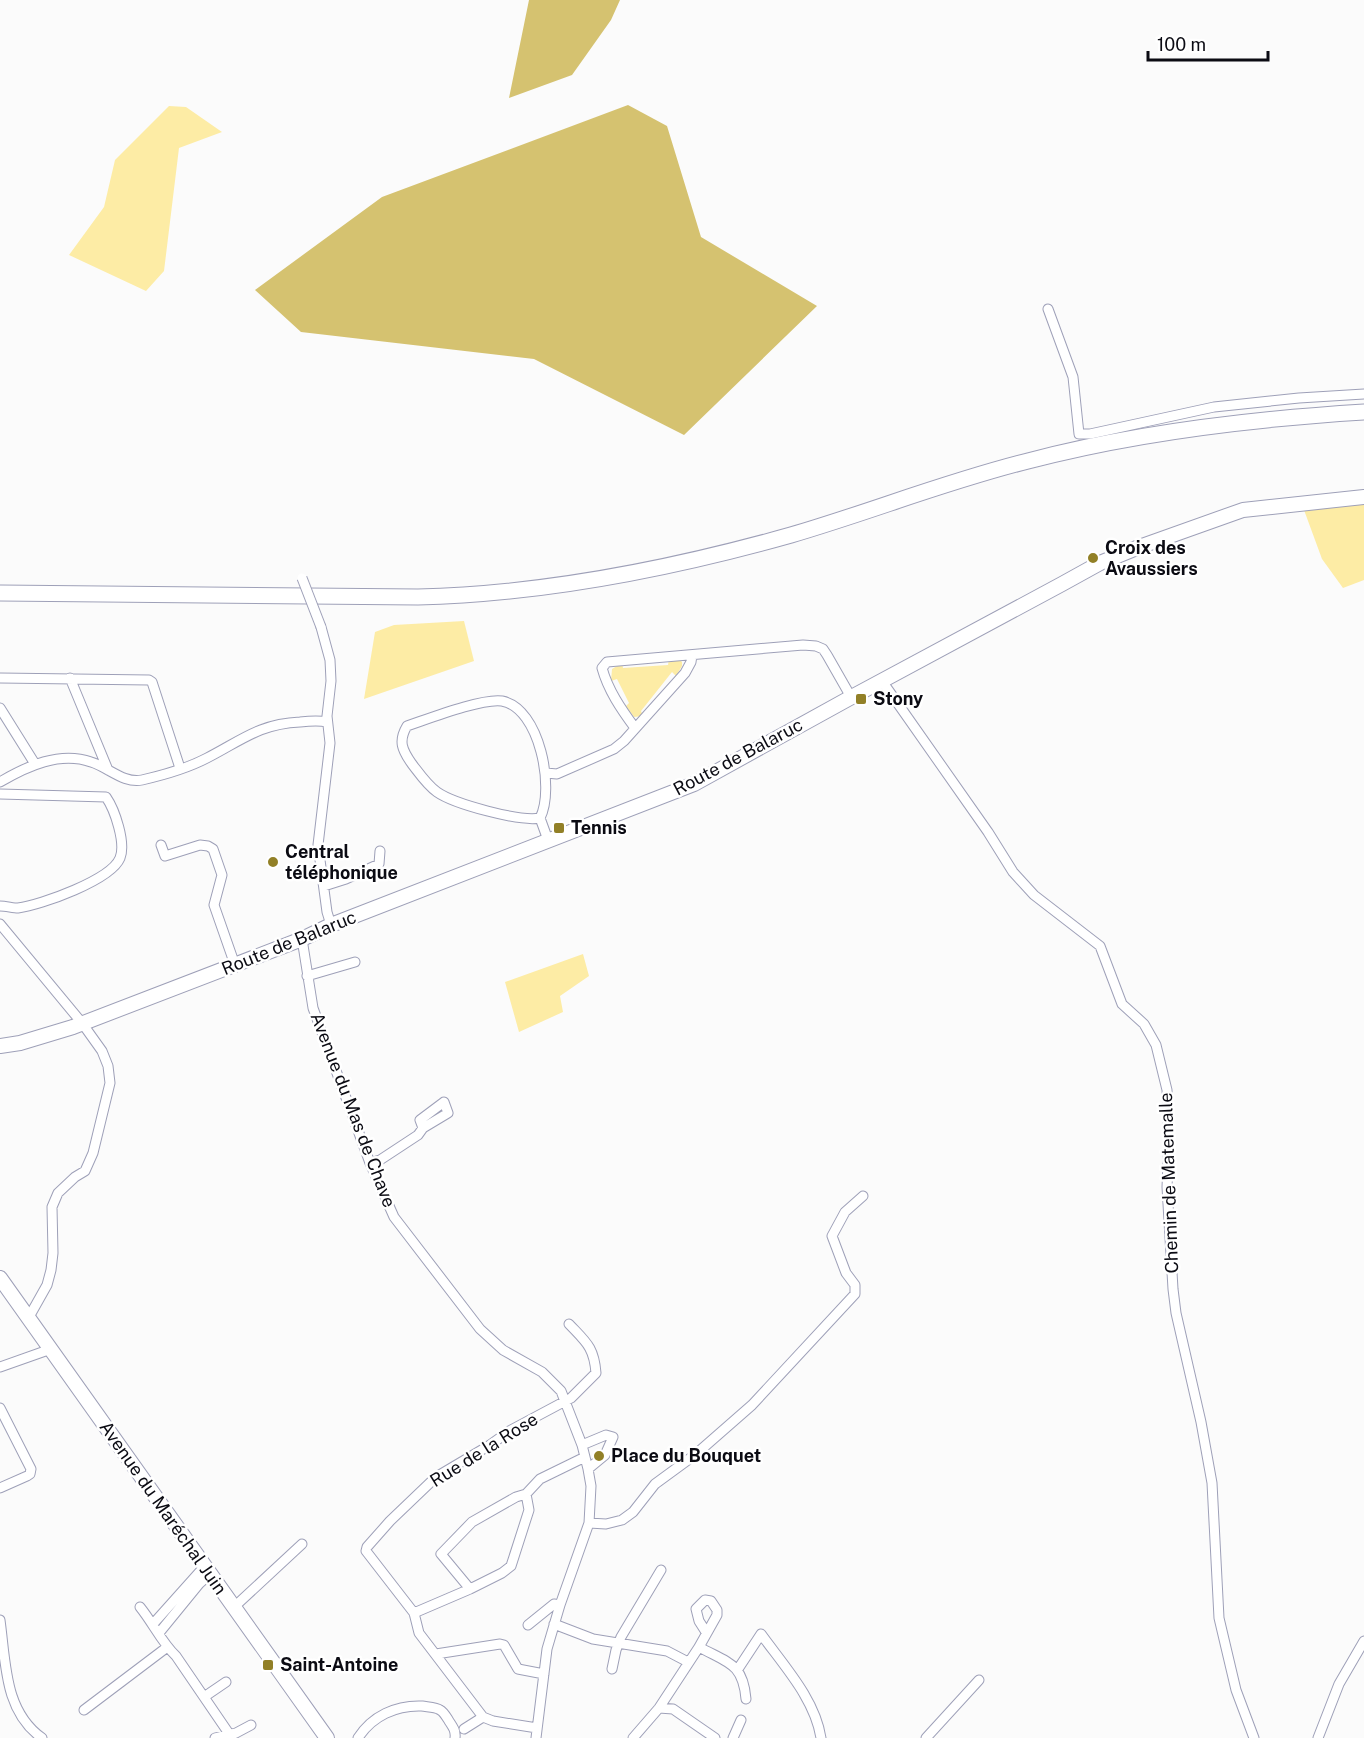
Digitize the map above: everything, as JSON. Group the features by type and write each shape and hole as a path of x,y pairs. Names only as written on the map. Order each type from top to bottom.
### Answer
{"main road":[{"path":"0,593 418,597 468,596 544,588 676,563 768,540 863,513 990,471 1079,449 1204,426 1364,412"}],"street":[{"path":"1048,309 1072,377 1079,434 1090,434 1214,407 1364,394"},
{"name":"Route de Balaruc","path":"0,1046 20,1043 82,1023 694,784 1100,563 1149,543 1243,510 1364,497"},
{"path":"302,578 321,627 330,660 331,681 327,722 330,743 318,845 331,925"},
{"path":"635,728 614,696 602,668 607,662 803,645 816,646 823,649 851,697"},
{"path":"546,773 557,774 599,757 624,741 685,673 692,662 692,654"},
{"path":"0,678 70,678 152,682 180,768"},
{"path":"70,678 108,770"},
{"name":"Chemin de Matemalle","path":"882,681 988,832 1013,872 1034,895 1100,946 1122,1004 1144,1024 1156,1045 1167,1090 1169,1140 1167,1187 1173,1289 1212,1483 1219,1618 1236,1690 1254,1738"},
{"path":"540,818 532,820 484,809 455,801 436,792 419,774 401,745 402,735 407,726 473,705 502,701 522,712 532,727 546,773 543,812 540,818 548,840"},
{"path":"0,708 34,764"},
{"path":"14,795 4,779 47,760 91,761 125,778 139,781 206,759 256,730 270,725 320,720 327,722"},
{"path":"0,794 106,797 119,828 122,843 120,859 106,873 86,886 18,908 0,906"},
{"path":"161,845 165,856 200,845 213,849 222,875 214,905 235,965"},
{"path":"324,886 379,864 380,851"},
{"path":"0,924 82,1023 102,1052 108,1066 110,1083 93,1153 85,1171 58,1193 52,1207 51,1270 47,1285 29,1317"},
{"name":"Avenue du Mas de Chave","path":"302,939 313,1008 370,1163 394,1217 480,1329 503,1350 542,1372 561,1391 567,1401 582,1445 588,1469 591,1500 590,1523 554,1624 544,1674 536,1738"},
{"path":"308,976 355,962"},
{"path":"370,1163 380,1160 418,1135 423,1128"},
{"path":"590,1523 606,1524 622,1520 633,1512 655,1484 695,1454 752,1405 855,1294 855,1285 846,1274 832,1236 844,1212 863,1196"},
{"name":"Avenue du Maréchal Juin","path":"0,1278 327,1738"},
{"path":"567,1401 596,1373 595,1357 586,1342 569,1324"},
{"path":"0,1367 51,1349"},
{"name":"Rue de la Rose","path":"414,1613 368,1554 367,1547 390,1521 436,1477 511,1430 567,1401"},
{"path":"0,1408 31,1472 0,1488"},
{"path":"582,1445 606,1435 613,1437 605,1455 588,1469"},
{"path":"470,1589 441,1554 472,1522 516,1497 526,1494 540,1479 585,1457"},
{"path":"526,1494 529,1510 511,1566 470,1589 414,1613 420,1633 483,1717 493,1721 537,1728"},
{"path":"233,1608 302,1544"},
{"path":"612,1669 618,1643 661,1570"},
{"path":"153,1624 207,1571"},
{"path":"159,1633 207,1571"},
{"path":"528,1625 554,1604 560,1605"},
{"path":"140,1607 159,1633 166,1648 176,1656 230,1736"},
{"path":"0,1621 13,1702 25,1724 42,1738"},
{"path":"554,1624 593,1639 667,1651 688,1662"},
{"path":"633,1738 659,1708 699,1647 706,1632"},
{"path":"738,1669 761,1634 815,1714 821,1738"},
{"path":"1318,1738 1339,1684 1364,1641"},
{"path":"436,1654 500,1644 504,1645 518,1669 544,1674"},
{"path":"699,1647 738,1669 745,1682 746,1699"},
{"path":"84,1710 166,1648"},
{"path":"926,1738 979,1680"},
{"path":"204,1698 226,1682"},
{"path":"358,1738 380,1716 411,1706 441,1710 454,1730 455,1738"},
{"path":"659,1708 673,1709 715,1738"},
{"path":"464,1729 483,1717"},
{"path":"733,1738 741,1720"},
{"path":"215,1738 230,1736 251,1725"}],"shaded area":[{"path":"529,0 620,0 611,20 572,75 509,98"},
{"path":"628,105 667,126 701,237 817,306 684,435 534,359 301,332 255,290 382,197"},
{"path":"169,106 186,107 222,132 179,148 164,271 146,291 69,255 104,207 115,160"},
{"path":"1364,504 1364,580 1343,588 1322,559 1304,510"},
{"path":"464,621 474,661 364,699 375,632 394,625"},
{"path":"669,659 679,659 682,662 676,676 672,672 641,711 643,716 634,717 626,706 629,703 617,679 611,681 612,669 622,663 623,668 668,665"},
{"path":"583,954 589,976 560,996 563,1012 519,1032 505,982"}],"place":[{"name":"Croix des Avaussiers","path":"1093,558"},
{"name":"Stony","path":"861,699"},
{"name":"Tennis","path":"559,828"},
{"name":"Central téléphonique","path":"273,862"},
{"name":"Place du Bouquet","path":"599,1456"},
{"name":"Saint-Antoine","path":"268,1665"}]}
